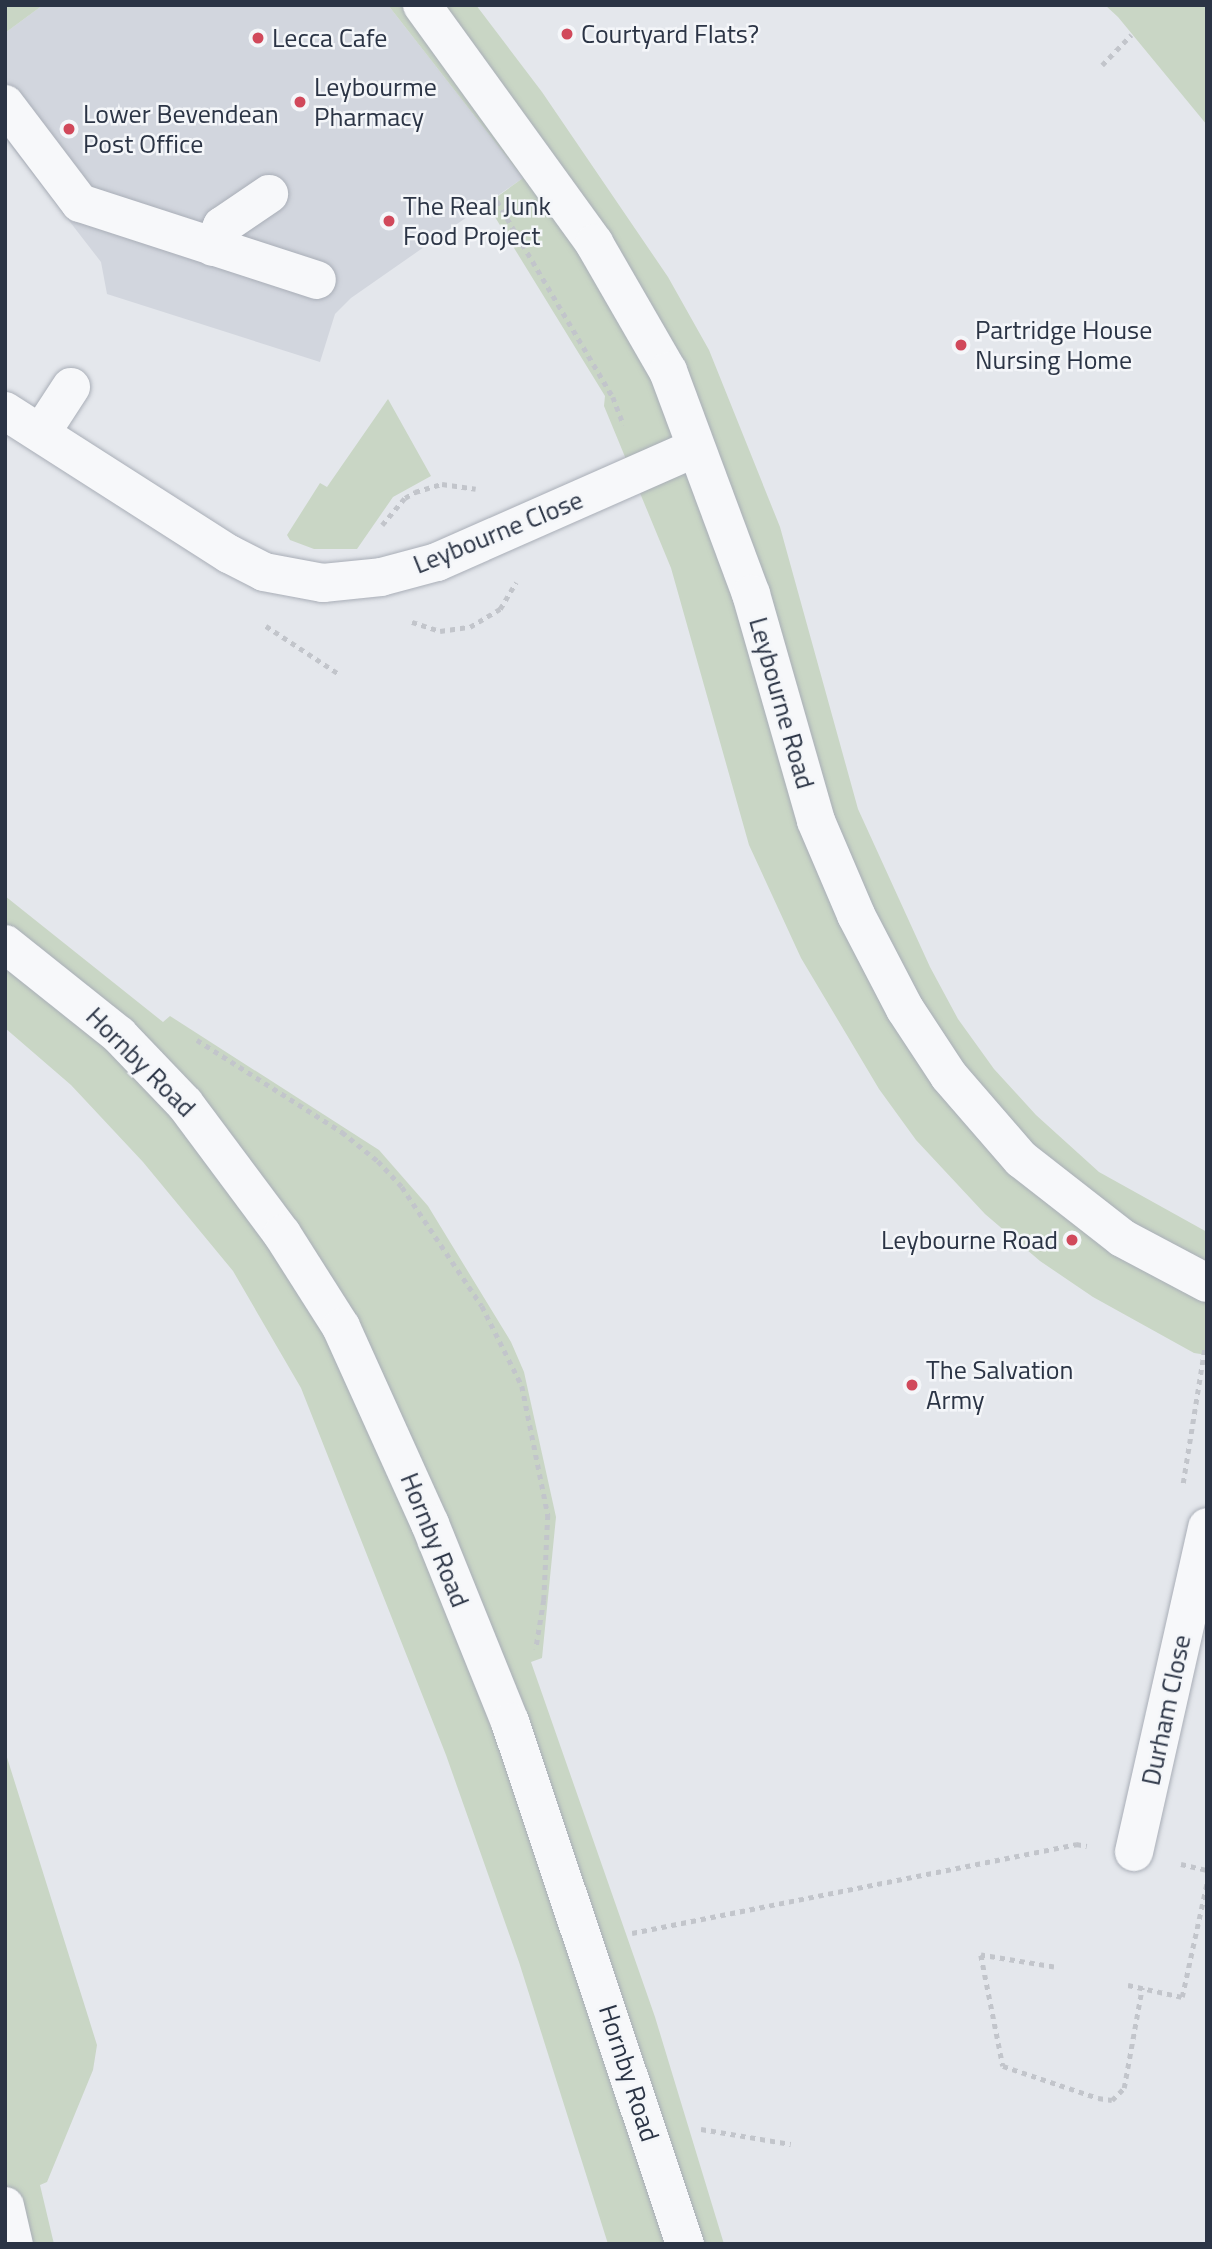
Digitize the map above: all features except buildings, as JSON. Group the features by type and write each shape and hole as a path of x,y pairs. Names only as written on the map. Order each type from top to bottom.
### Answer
{"street":[{"name":"Leybourne Road","path":"422,5 594,243 668,371 751,594 777,678 797,767 816,821 856,915 905,1009 949,1076 1021,1159 1122,1238 1207,1283"},
{"path":"5,104 80,203 317,280"},
{"path":"213,247 222,226 269,194"},
{"path":"41,433 71,387"},
{"name":"Leybourne Close","path":"5,411 229,554 264,572 323,583 381,577 437,562 695,448"},
{"name":"Hornby Road","path":"5,944 119,1035 185,1104 322,1293 377,1403 435,1535 510,1722 587,1945 685,2244"},
{"name":"Durham Close","path":"1134,1852 1207,1527"},
{"path":"5,2206 14,2244"}],"path":[{"path":"1102,65 1131,35"},
{"path":"495,198 613,397 624,421 624,436"},
{"path":"379,530 395,508 415,492 442,484 482,490"},
{"path":"187,1034 342,1132 378,1161 402,1187 458,1266 503,1345 522,1385 548,1515 537,1649 526,1653"},
{"path":"587,1945 1076,1844 1134,1852"},
{"path":"1128,1985 1182,1997 1207,1882"},
{"path":"1054,1967 982,1955 1003,2066 1098,2098 1112,2100 1124,2088 1142,1988"},
{"path":"690,2127 791,2144"}],"shaded area":[{"path":"43,5 388,5 523,178 351,298 335,314 320,362 107,294 101,262 5,138 5,33"}],"green space":[{"path":"5,5 43,5 5,33"},
{"path":"388,5 476,5 542,92 668,277 709,350 780,527 858,809 930,967 958,1019 994,1069 1036,1115 1099,1172 1207,1232 1207,1355 1194,1353 1093,1297 1040,1261 985,1214 916,1140 879,1089 801,958 749,845 671,568 604,406 605,396 487,204 523,178"},
{"path":"1105,5 1207,5 1207,125 1118,17"},
{"path":"388,399 431,476 393,497 357,549 314,549 290,540 287,535 320,483 327,487"},
{"path":"5,896 163,1022 170,1016 379,1150 428,1206 511,1342 524,1372 556,1517 542,1658 531,1662 655,2017 724,2244 608,2244 519,1962 446,1755 301,1388 233,1271 143,1162 71,1085 5,1028"},
{"path":"5,1751 97,2045 93,2070 47,2182 40,2185 54,2244 5,2244"}],"place":[{"name":"Courtyard Flats?","path":"567,34"},
{"name":"Lecca Cafe","path":"258,38"},
{"name":"Leybourme Pharmacy","path":"300,102"},
{"name":"Lower Bevendean Post Office","path":"69,129"},
{"name":"The Real Junk Food Project","path":"389,221"},
{"name":"Partridge House Nursing Home","path":"961,345"},
{"name":"Leybourne Road","path":"1072,1240"},
{"name":"The Salvation Army","path":"912,1385"}]}
